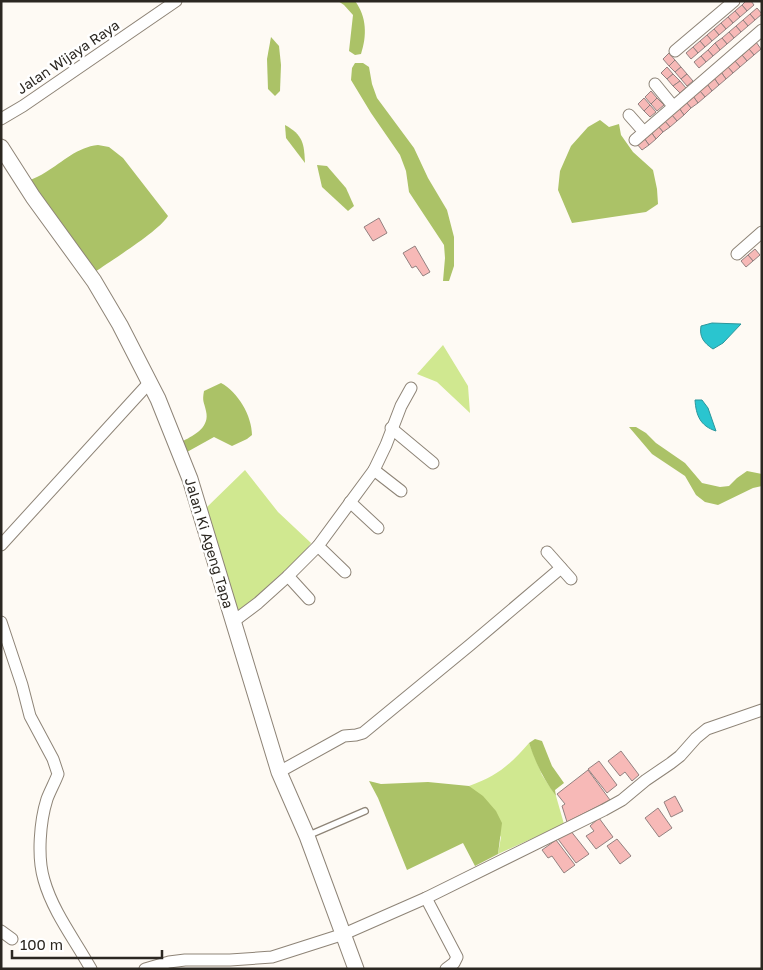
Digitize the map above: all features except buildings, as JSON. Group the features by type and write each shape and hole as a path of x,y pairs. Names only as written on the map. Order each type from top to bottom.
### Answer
{"street":[{"name":"Jalan Wijaya Raya","path":"1,119 23,106 176,1"},
{"path":"675,51 734,1"},
{"path":"629,115 639,136 762,30"},
{"path":"655,84 674,106"},
{"name":"Jalan Ki Ageng Tapa","path":"1,147 33,198 94,281 120,325 168,423 190,479 279,772 307,836 356,969"},
{"path":"737,254 762,232"},
{"path":"1,545 149,383"},
{"path":"234,621 258,603 318,546 374,470 386,445 391,428 411,388"},
{"path":"391,428 433,463"},
{"path":"374,470 402,491"},
{"path":"350,502 378,528"},
{"path":"318,546 345,572"},
{"path":"547,552 571,579"},
{"path":"279,772 344,736 363,733 561,568"},
{"path":"288,576 309,599"},
{"path":"1,622 30,716 53,759 58,774 47,800 43,816 40,849 44,879 60,917 91,969"},
{"path":"145,969 169,962 192,964 272,957 344,934 426,898 604,810 622,800 680,756 707,729 762,710"},
{"path":"426,898 457,957 448,968"},
{"path":"1,931 12,939"},
{"path":"272,957 272,969"}],"lane":[{"path":"307,836 365,811"}],"green space":[{"path":"338,1 355,1 359,7 365,27 361,54 355,55 349,51 353,15"},
{"path":"271,37 279,46 281,65 280,91 275,96 268,89 267,59"},
{"path":"355,63 363,63 369,67 377,98 414,148 428,178 447,210 454,237 454,266 449,281 443,281 444,245 409,192 406,171 400,155 351,80 352,68"},
{"path":"600,120 609,127 619,124 621,135 633,152 653,170 658,204 646,212 572,223 558,190 560,171 571,146 588,127"},
{"path":"285,125 299,136 304,150 305,163 286,138"},
{"path":"90,146 109,147 123,158 168,216 145,237 95,272 28,181 77,152"},
{"path":"317,165 327,166 346,188 354,206 348,211 322,187"},
{"path":"443,345 468,386 470,413 437,382 417,374"},
{"path":"221,383 233,392 243,405 250,420 252,435 232,446 214,437 187,452 183,441 197,433 206,422 207,417 203,400 204,391"},
{"path":"629,427 636,427 646,433 656,443 685,463 702,483 720,487 729,486 747,471 762,474 762,486 753,488 718,505 705,502 696,495 685,476 652,454"},
{"path":"245,470 278,512 311,543 303,554 237,614 205,509"},
{"path":"535,739 542,741 552,766 564,783 555,790 556,796 531,750 529,743"},
{"path":"529,743 542,775 556,796 564,824 498,854 501,837 469,786 488,778 502,769 516,758"},
{"path":"369,781 381,784 428,782 469,786 483,796 496,811 502,823 498,854 475,866 463,843 407,870 378,798"}],"water":[{"path":"712,323 741,324 723,343 713,349 703,339 701,333 701,326"},
{"path":"695,400 702,400 708,408 716,431 706,426 700,419 696,410"}]}
